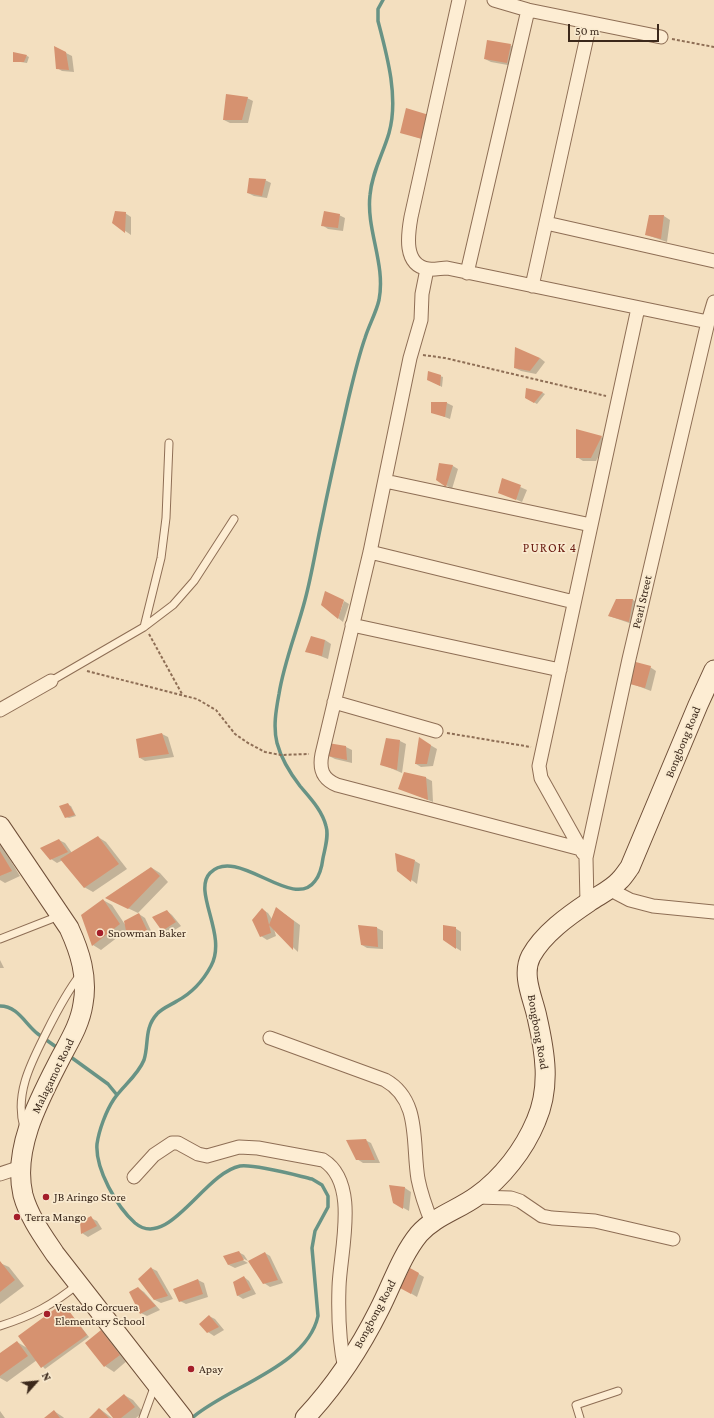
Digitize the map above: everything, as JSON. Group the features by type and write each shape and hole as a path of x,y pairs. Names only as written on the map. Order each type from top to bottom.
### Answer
{"street":[{"path":"459,0 411,218 408,236 411,256 427,269 447,268 708,322"},
{"path":"494,0 528,10 661,37"},
{"path":"467,273 528,10"},
{"path":"532,286 590,23"},
{"path":"546,223 714,261"},
{"path":"427,269 422,294 421,320 410,358 370,552 322,754 322,774 326,780 337,785 583,854"},
{"name":"Pearl Street","path":"588,903 583,854 628,659 714,302"},
{"path":"583,854 541,778 539,766 638,308"},
{"path":"385,481 591,525"},
{"path":"370,552 574,602"},
{"path":"352,626 560,670"},
{"name":"Bongbong Road","path":"305,1418 323,1399 345,1369 380,1310 407,1253 419,1234 432,1223 476,1197 502,1173 515,1157 536,1122 543,1103 546,1086 545,1063 537,1016 529,987 528,971 530,958 539,944 554,930 588,903 610,889 619,881 630,867 714,670"},
{"path":"0,710 51,681"},
{"path":"334,702 436,732"},
{"name":"Malagamot Road","path":"0,826 61,915 76,942 84,970 84,1004 75,1031 52,1074 32,1117 21,1167 24,1196 29,1210 48,1242 78,1284 183,1418"},
{"path":"610,889 630,900 653,906 714,912"},
{"path":"270,1038 395,1085 404,1096 412,1114 418,1179 432,1223"},
{"path":"134,1177 154,1156 172,1143 178,1143 198,1154 207,1156 239,1147 258,1148 323,1160 330,1165 337,1174 343,1191 345,1210 338,1319 340,1342 345,1369"},
{"path":"0,1174 21,1167"},
{"path":"476,1197 512,1198 520,1201 542,1216 595,1222 673,1239"}],"lane":[{"path":"144,627 161,558 166,518 169,443"},
{"path":"51,681 144,627 173,605 184,594 234,519"},
{"path":"0,939 61,915"},
{"path":"27,1137 21,1107 22,1091 31,1063 67,993 84,970"},
{"path":"0,1326 18,1321 52,1305 78,1284"},
{"path":"143,1418 160,1389"},
{"path":"580,1418 576,1405 618,1391"}],"path":[{"path":"661,37 714,47"},
{"path":"410,358 421,355 445,358 618,399"},
{"path":"144,627 182,694"},
{"path":"74,667 182,694 208,704 216,710 235,734 248,744 265,752 281,754 322,754"},
{"path":"436,732 543,749"}],"building":[{"path":"487,40 511,44 507,63 484,59"},
{"path":"54,46 66,52 69,70 56,69"},
{"path":"13,52 27,55 24,62 13,62"},
{"path":"226,94 248,97 242,120 223,120"},
{"path":"406,108 429,115 422,139 400,133"},
{"path":"249,178 266,179 262,196 247,193"},
{"path":"115,211 126,212 125,233 112,223"},
{"path":"324,211 340,214 338,228 321,226"},
{"path":"649,215 664,215 661,239 645,235"},
{"path":"515,347 540,358 530,371 514,368"},
{"path":"428,371 441,375 440,386 427,380"},
{"path":"526,388 543,392 534,403 525,398"},
{"path":"431,402 447,402 445,417 431,413"},
{"path":"576,429 602,436 591,458 576,458"},
{"path":"439,463 453,465 446,487 436,480"},
{"path":"502,478 521,485 516,500 498,493"},
{"path":"325,591 344,600 338,619 321,605"},
{"path":"616,599 633,599 629,622 608,616"},
{"path":"311,636 325,640 322,656 305,652"},
{"path":"632,661 651,666 645,688 626,683"},
{"path":"162,733 169,754 139,758 136,739"},
{"path":"419,737 431,745 427,764 415,764"},
{"path":"386,738 400,740 397,770 380,765"},
{"path":"328,743 346,746 347,760 328,756"},
{"path":"404,772 426,777 428,800 398,789"},
{"path":"68,803 75,815 65,818 59,806"},
{"path":"98,836 119,864 84,888 60,859"},
{"path":"59,839 68,852 50,860 40,848"},
{"path":"0,851 12,871 0,876"},
{"path":"395,853 415,860 411,882 397,871"},
{"path":"151,867 160,876 128,909 105,898"},
{"path":"103,899 120,924 92,946 81,915"},
{"path":"276,907 294,921 293,950 269,925"},
{"path":"262,908 266,912 271,933 260,937 252,920"},
{"path":"167,910 176,922 162,931 152,917"},
{"path":"139,913 148,932 127,936 124,921"},
{"path":"358,925 377,927 378,947 361,945"},
{"path":"443,925 456,927 456,949 443,940"},
{"path":"366,1139 375,1160 356,1160 346,1140"},
{"path":"389,1185 405,1187 403,1209 393,1203"},
{"path":"91,1216 97,1226 81,1234 80,1222"},
{"path":"239,1251 244,1260 228,1265 223,1256"},
{"path":"265,1252 278,1280 263,1284 248,1261"},
{"path":"0,1261 15,1280 0,1292"},
{"path":"151,1267 168,1296 154,1300 138,1279"},
{"path":"410,1268 419,1273 411,1294 400,1288"},
{"path":"244,1276 251,1290 237,1296 233,1282"},
{"path":"198,1279 203,1294 179,1302 173,1289"},
{"path":"138,1287 156,1306 140,1314 129,1292"},
{"path":"63,1303 87,1335 41,1368 18,1336"},
{"path":"209,1315 219,1327 207,1333 199,1324"},
{"path":"101,1330 120,1355 104,1367 85,1343"},
{"path":"17,1341 28,1356 0,1376 0,1353"},
{"path":"124,1394 135,1407 121,1418 113,1418 106,1409"},
{"path":"99,1408 109,1418 89,1418"},
{"path":"54,1410 60,1418 44,1418"}],"waterway":[{"path":"192,1418 283,1362 299,1349 311,1334 318,1316 312,1248 315,1231 328,1207 328,1196 322,1185 312,1179 265,1168 240,1166 227,1172 213,1182 173,1219 160,1227 148,1229 135,1223 128,1216 108,1187 103,1176 97,1154 97,1144 99,1133 108,1109 118,1094 138,1071 144,1060 148,1030 153,1019 161,1010 182,998 201,982 211,966 215,954 215,941 205,891 206,881 210,873 221,867 235,867 249,871 279,885 293,889 305,888 315,881 321,867 327,838 326,826 319,809 296,781 283,760 277,743 275,718 284,670 310,580 331,475 354,377 362,346 379,300 380,273 371,221 370,195 375,171 387,141 392,120 393,106 391,77 378,21 378,9 383,0"},
{"path":"0,1006 17,1012 33,1030 59,1049"},
{"path":"68,1055 108,1084 117,1095"}],"place":[{"name":"Snowman Baker","path":"100,933"},
{"name":"JB Aringo Store","path":"46,1197"},
{"name":"Terra Mango","path":"17,1217"},
{"name":"Vestado Corcuera Elementary School","path":"47,1314"},
{"name":"Apay","path":"191,1369"}],"district":[{"name":"PUROK 4","path":"550,548"}]}
